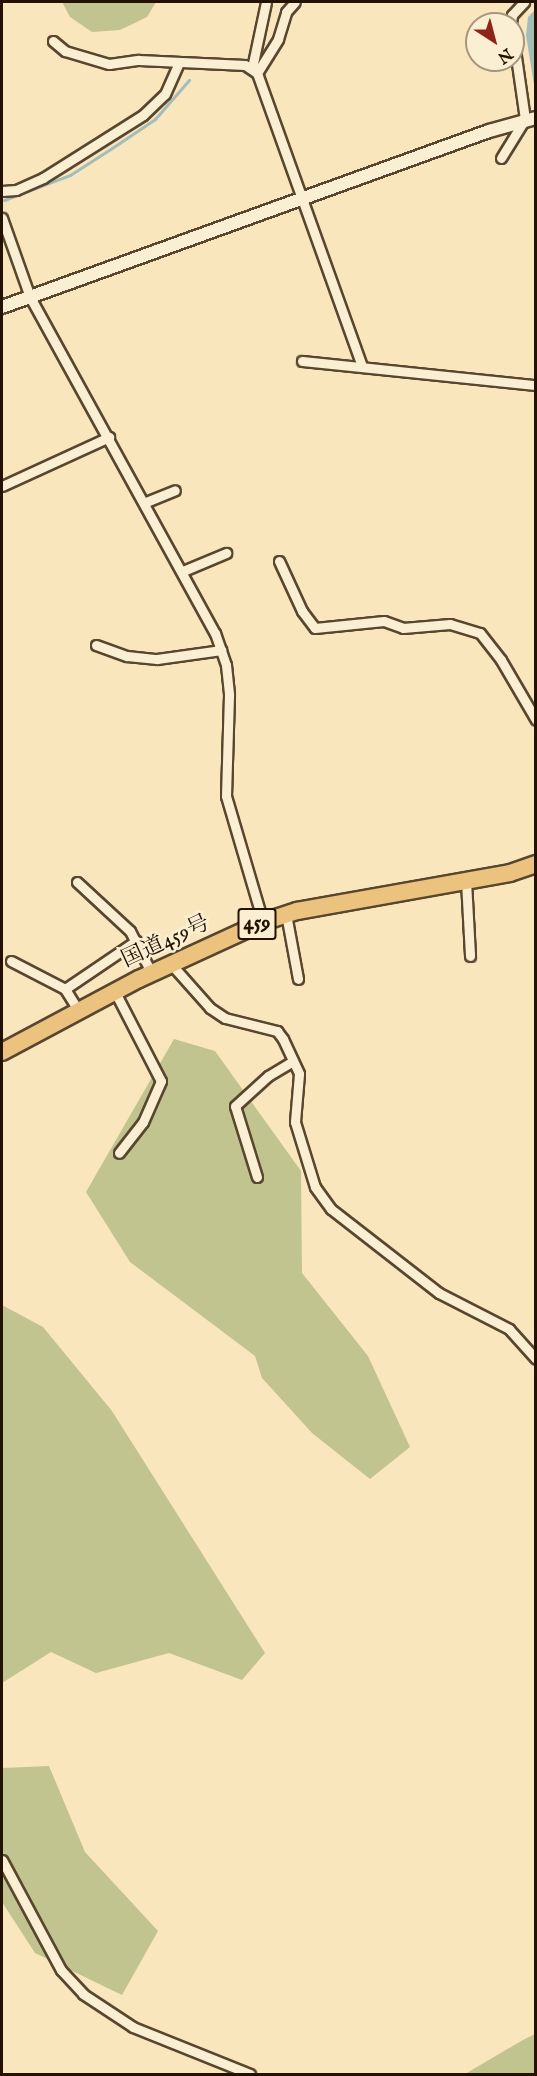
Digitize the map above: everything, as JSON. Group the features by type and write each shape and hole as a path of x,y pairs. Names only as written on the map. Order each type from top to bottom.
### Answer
{"highway":[{"name":"国道459号","path":"2,1052 171,964 262,922 286,914 466,881 536,864"}],"street":[{"path":"266,2 255,70 300,202 362,366"},
{"path":"255,70 278,39 286,12 295,2"},
{"path":"53,41 65,51 109,64 139,60 255,70"},
{"path":"2,191 16,190 43,178 143,115 165,94 179,63"},
{"path":"501,158 530,118 520,72"},
{"path":"2,307 530,118"},
{"path":"2,218 30,297 146,502 183,571 221,650 226,665 230,724 226,796 262,922"},
{"path":"303,361 536,385"},
{"path":"2,486 109,437"},
{"path":"146,502 175,490"},
{"path":"183,571 226,553"},
{"path":"279,561 302,611 315,628 384,621 403,628 450,624 480,633 501,660 536,720"},
{"path":"96,645 127,656 157,659 221,650"},
{"path":"466,881 470,956"},
{"path":"77,882 136,941 152,974"},
{"path":"286,914 298,979"},
{"path":"65,989 136,941"},
{"path":"11,961 65,989 80,1011"},
{"path":"171,964 210,1008 225,1018 278,1031 299,1074 295,1122 322,1199 439,1293 508,1329 536,1359"},
{"path":"115,992 161,1081 143,1122 119,1153"},
{"path":"257,1177 235,1106 268,1076 293,1061"},
{"path":"2,1860 61,1970 83,1994 133,2027 250,2074"}],"green space":[{"path":"62,2 156,2 147,17 120,30 92,32 70,17"},
{"path":"174,1039 215,1051 301,1171 302,1273 368,1356 410,1447 370,1479 312,1433 262,1378 255,1356 130,1262 86,1192"},
{"path":"2,1305 43,1327 112,1411 265,1653 242,1680 169,1653 96,1673 51,1652 2,1683"},
{"path":"49,1766 85,1852 158,1931 122,1995 35,1953 2,1902 2,1768"},
{"path":"535,2034 535,2074 465,2074 523,2040"}],"water":[{"path":"535,10 535,91 526,35 528,17"}],"waterway":[{"path":"4,200 70,175 112,148 155,119 189,80"}]}
